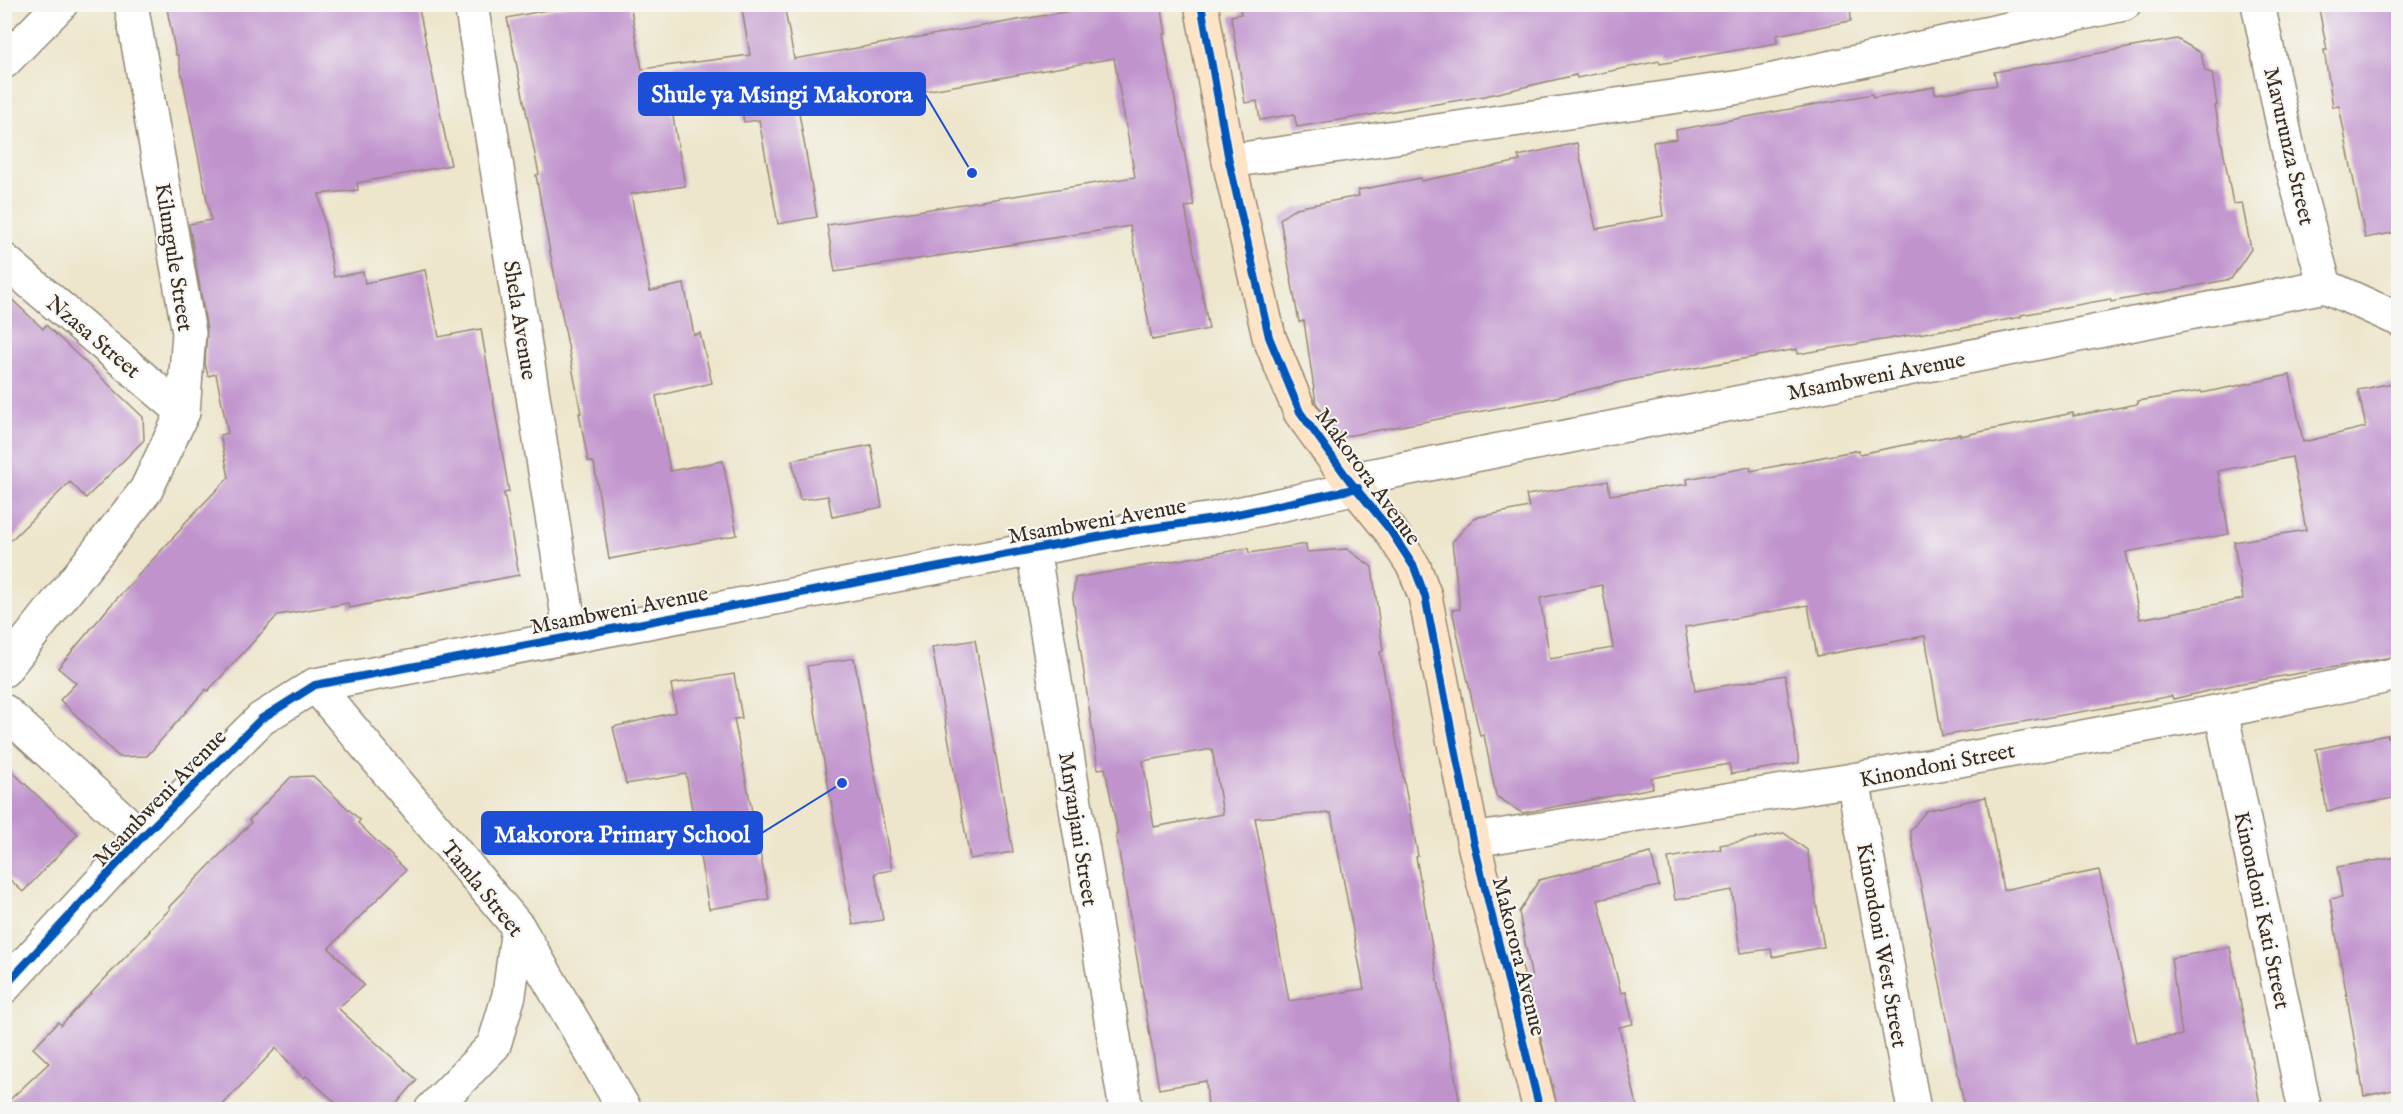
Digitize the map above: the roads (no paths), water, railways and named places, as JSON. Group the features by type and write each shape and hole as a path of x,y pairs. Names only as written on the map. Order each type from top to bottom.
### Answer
{"street":[{"path":"4,62 61,4"},
{"name":"Kilungule Street","path":"4,670 146,490 183,412 189,333 131,4"},
{"name":"Shela Avenue","path":"471,4 572,636"},
{"name":"Makorora Avenue","path":"1201,4 1229,161 1269,337 1300,412 1390,530 1414,567 1425,596 1473,840 1540,1110"},
{"path":"1229,161 1741,87 2124,4"},
{"name":"Mavurunza Street","path":"2258,4 2291,163 2325,286"},
{"name":"Nzasa Street","path":"4,260 183,412"},
{"path":"2325,286 2398,319"},
{"name":"Msambweni Avenue","path":"4,987 142,837 261,719 315,685 1033,549 1214,519 1353,484 2325,286"},
{"name":"Mnyanjani Street","path":"1033,549 1126,1110"},
{"name":"Kinondoni Street","path":"1473,840 1853,780 2221,711 2398,674"},
{"name":"Tamla Street","path":"315,685 518,927 625,1110"},
{"path":"4,711 142,837"},
{"name":"Kinondoni Kati Street","path":"2221,711 2305,1110"},
{"name":"Kinondoni West Street","path":"1853,780 1914,1110"},
{"path":"431,1110 494,1045 509,995 518,927"}],"place":[{"name":"Shule ya Msingi Makorora","path":"972,173"},
{"name":"Makorora Primary School","path":"842,783"}]}
